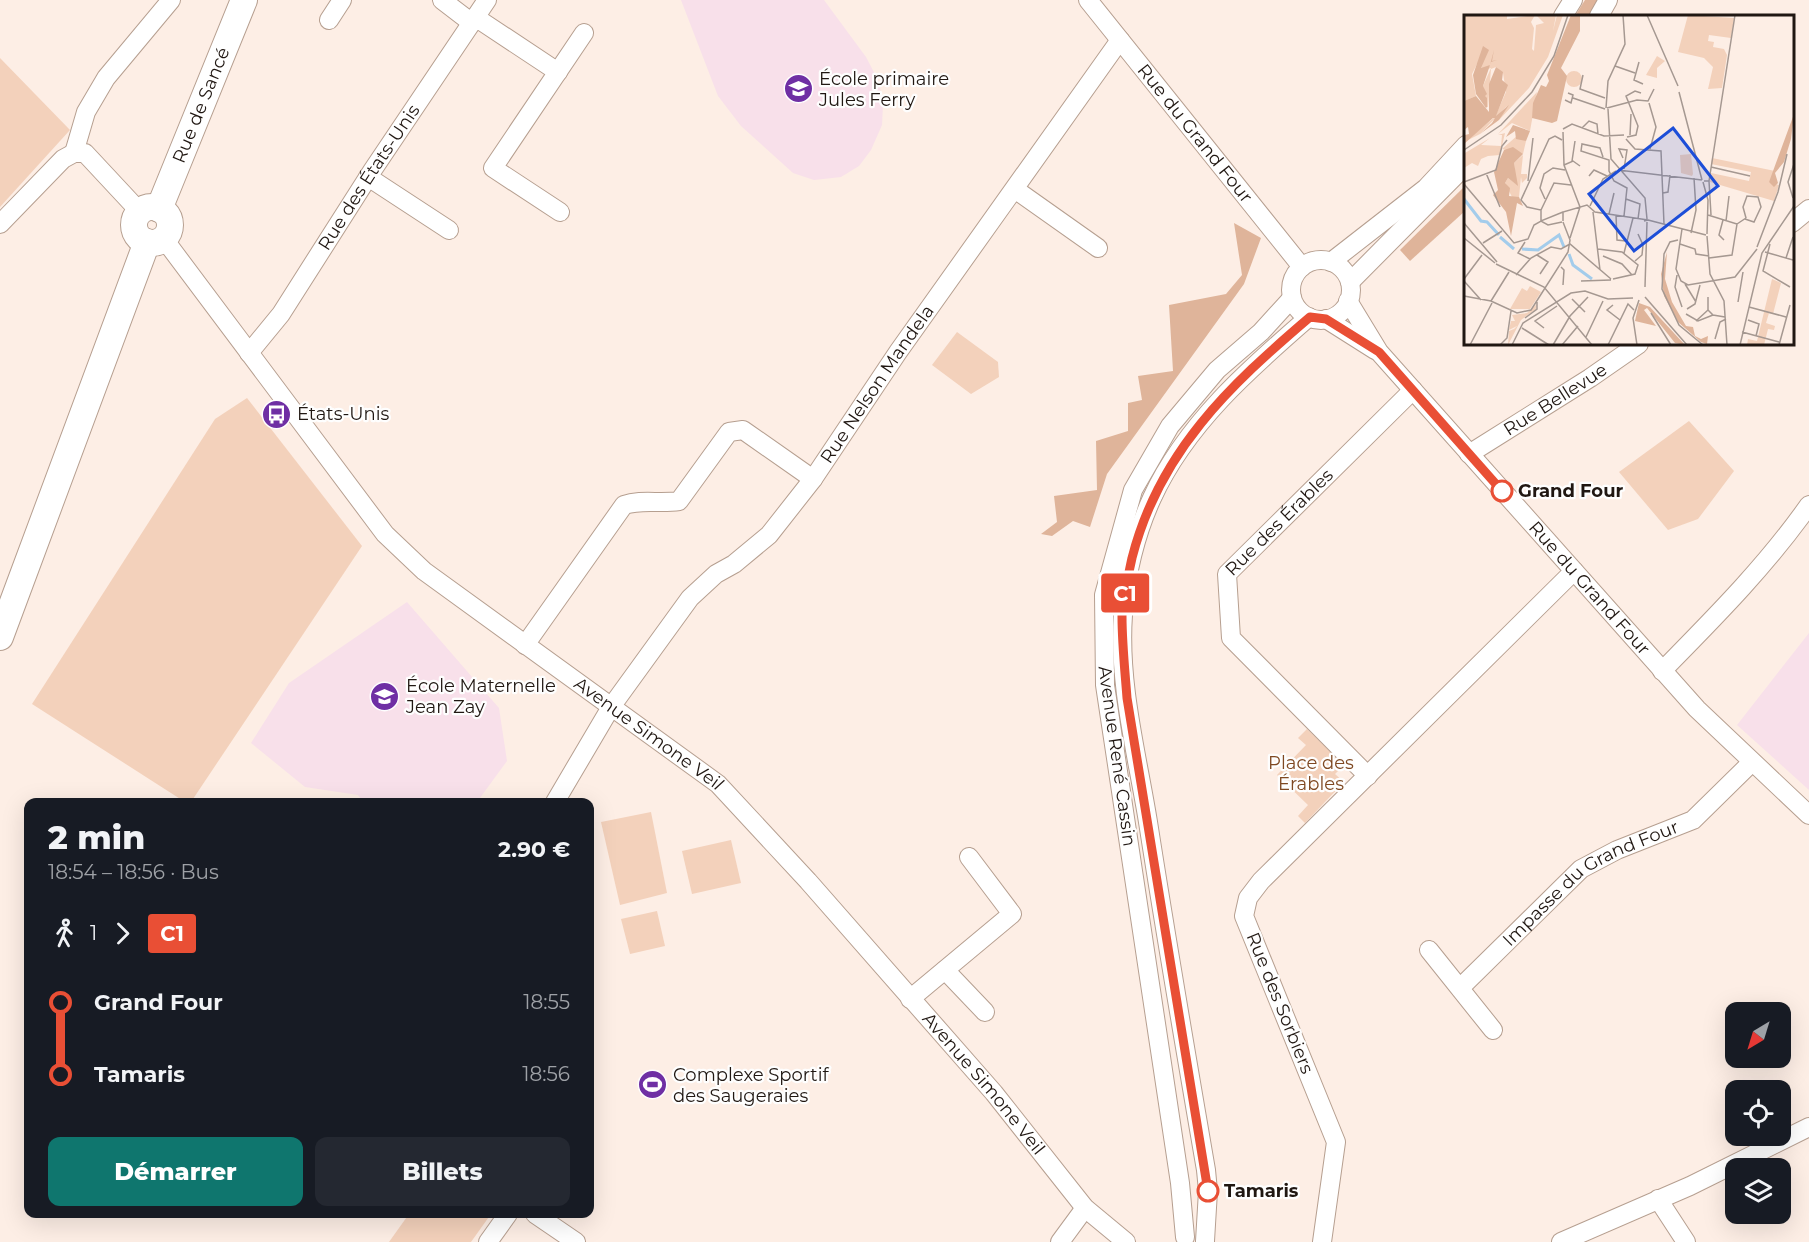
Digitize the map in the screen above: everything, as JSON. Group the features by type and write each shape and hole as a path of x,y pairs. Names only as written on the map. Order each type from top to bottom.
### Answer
{"street":[{"path":"74,153 86,112 106,78 171,0"},
{"name":"Rue de Sancé","path":"150,210 244,0"},
{"path":"329,20 342,0"},
{"path":"442,0 558,72"},
{"name":"Rue des États-Unis","path":"249,353 281,314 368,177 487,0"},
{"name":"Rue du Grand Four","path":"1088,0 1302,267"},
{"path":"1550,15 1559,0"},
{"path":"1564,15 1573,0"},
{"path":"1600,15 1608,0"},
{"path":"560,212 493,168 584,33"},
{"name":"Rue Nelson Mandela","path":"557,798 611,706 690,598 716,574 734,564 770,535 813,479 898,352 1016,190 1120,40"},
{"path":"1331,262 1426,188 1464,147"},
{"path":"0,224 63,159 74,153 85,153 150,210 167,215 170,225 155,240 0,637"},
{"path":"1350,282 1464,167"},
{"path":"368,177 448,230"},
{"path":"1016,190 1098,248"},
{"path":"1794,222 1808,211"},
{"name":"Avenue Simone Veil","path":"155,240 249,353 385,534 424,571 718,784 808,881 994,1093 1085,1208 1126,1242"},
{"path":"1312,261 1331,262 1346,273 1350,282 1348,301 1342,311 1318,318 1302,312 1292,298 1293,280 1302,267 1312,261"},
{"name":"Avenue René Cassin","path":"1180,1240 1180,1183 1105,685 1104,595 1133,490 1170,426 1217,370 1262,332 1292,298"},
{"name":"Rue du Grand Four","path":"1348,301 1379,352 1662,671 1752,762 1809,815"},
{"name":"Rue du Grand Four","path":"1318,318 1379,352"},
{"name":"Avenue René Cassin","path":"1205,1242 1208,1191 1206,1170 1127,698 1122,615 1137,538 1151,499 1188,438 1239,379 1318,318"},
{"name":"Rue Bellevue","path":"1469,454 1590,378 1638,345"},
{"name":"Rue des Érables","path":"1368,776 1231,638 1227,574 1413,390"},
{"path":"525,645 624,505 634,501 664,504 679,501 729,432 743,430 813,479"},
{"path":"1662,671 1762,566 1809,505"},
{"name":"Rue des Sorbiers","path":"1322,1242 1336,1142 1244,916 1248,898 1262,881 1574,571"},
{"name":"Impasse du Grand Four","path":"1460,988 1581,869 1617,850 1693,820 1752,762"},
{"path":"910,999 1012,914 969,857"},
{"path":"1429,950 1493,1030"},
{"path":"945,970 984,1012"},
{"path":"1561,1242 1809,1127"},
{"path":"1658,1199 1686,1242"},
{"path":"1060,1242 1085,1208"},
{"path":"488,1242 505,1218"},
{"path":"541,1218 576,1242"},
{"path":"1180,1240 1205,1242"}],"shaded area":[{"name":"École primaire Jules Ferry","path":"681,0 824,0 866,57 879,82 883,104 882,125 871,150 859,166 841,177 814,180 793,173 741,126 718,96"},
{"path":"1585,0 1601,0 1594,15 1576,15"},
{"path":"1464,187 1464,212 1410,261 1400,250"},
{"path":"1234,223 1261,238 1244,284 1107,474 1090,527 1073,521 1052,536 1041,534 1057,522 1054,496 1097,490 1096,441 1128,431 1128,403 1142,400 1138,376 1173,371 1169,305 1226,294 1242,275"},
{"name":"École Maternelle Jean Zay","path":"407,602 499,708 507,761 480,798 360,798 358,795 305,787 251,743 289,683"},
{"path":"1809,633 1809,790 1737,725"}],"green space":[{"path":"0,58 70,130 0,207"},
{"path":"957,332 998,362 999,377 971,394 932,365"},
{"path":"247,398 362,546 194,798 179,798 32,704 215,419"},
{"path":"1689,421 1734,471 1698,519 1668,530 1619,472"},
{"name":"Place des Érables","path":"1307,729 1344,765 1335,774 1344,782 1305,823 1298,816 1308,805 1277,775 1306,745 1298,738"},
{"path":"651,812 667,893 620,905 601,822"},
{"path":"731,840 741,883 692,894 682,851"},
{"path":"657,911 665,946 630,954 621,919"},
{"path":"406,1218 488,1218 471,1242 389,1242"}],"bus line":[{"name":"C1","path":"1208,1191 1127,698 1123,651 1122,615 1127,580 1137,538 1151,499 1188,438 1239,379 1310,317 1326,319 1379,352 1502,491"}],"place":[{"name":"École primaire Jules Ferry","path":"798,89"},
{"name":"États-Unis","path":"276,414"},
{"name":"Grand Four","path":"1502,491"},
{"name":"École Maternelle Jean Zay","path":"385,696"},
{"name":"Complexe Sportif des Saugeraies","path":"652,1085"},
{"name":"Tamaris","path":"1208,1191"}]}
